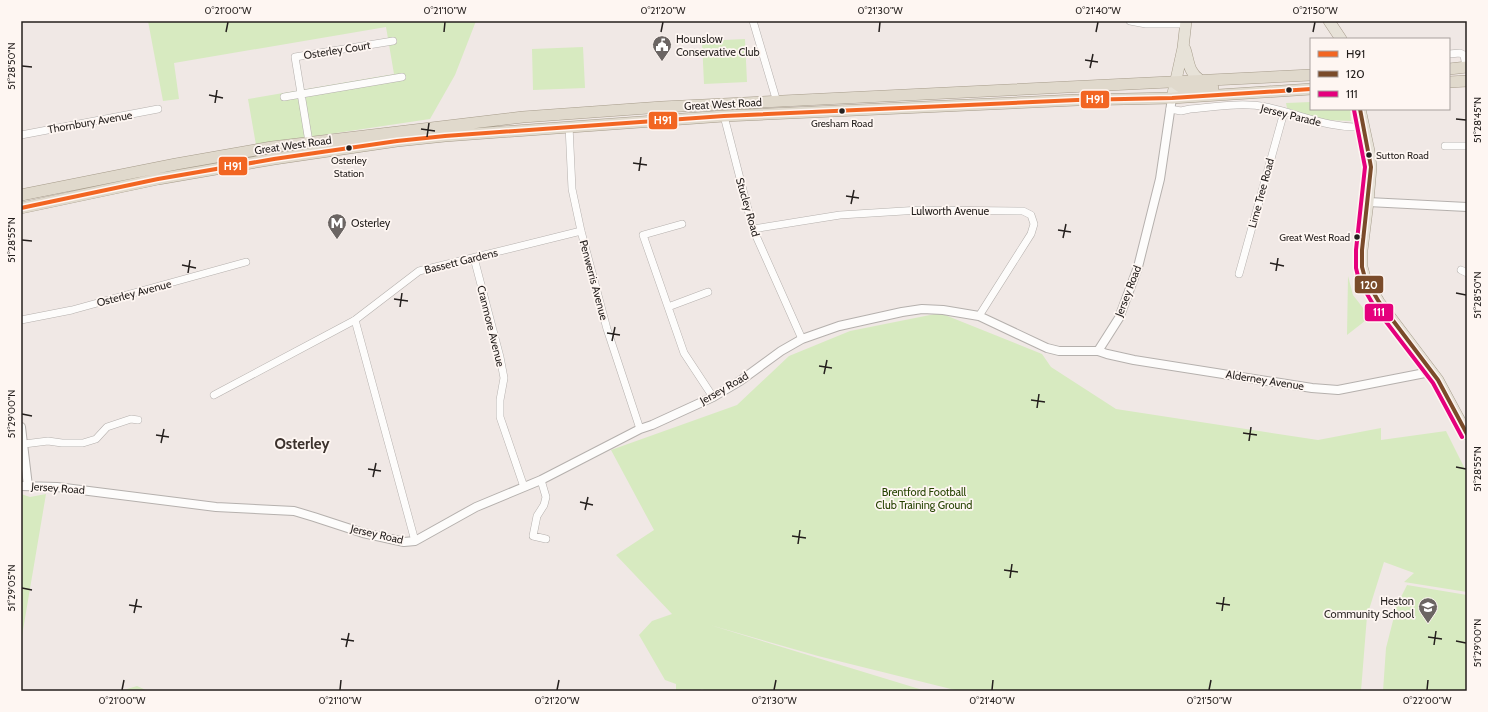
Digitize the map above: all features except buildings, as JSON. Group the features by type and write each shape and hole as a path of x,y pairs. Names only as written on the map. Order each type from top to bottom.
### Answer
{"highway":[{"path":"1450,68 1466,65"},
{"name":"Great West Road","path":"21,195 176,164 272,147 539,116 662,107 1310,75"},
{"path":"1450,82 1467,81"},
{"path":"1176,82 1182,88 1221,88 1246,93"},
{"name":"Great West Road","path":"21,208 181,175 274,159 397,141 445,136 724,116 1069,100 1172,98 1310,89"}],"main road":[{"path":"1329,21 1340,38"},
{"name":"Jersey Road","path":"1172,98 1184,42 1186,23"},
{"path":"1184,42 1190,68 1195,76 1200,80"},
{"path":"1360,110 1370,159 1368,202 1362,250 1362,267 1365,278 1379,302 1432,371 1446,393 1467,434"}],"street":[{"path":"754,21 777,102"},
{"path":"1130,21 1146,24 1186,23"},
{"name":"Osterley Court","path":"309,142 295,57 393,41"},
{"path":"1450,54 1460,53 1464,55 1466,65"},
{"path":"284,97 402,77"},
{"path":"1246,93 1248,105"},
{"name":"Jersey Road","path":"24,486 64,488 216,507 294,511 363,533 404,542 415,541 469,510 541,480 640,429 652,426 714,397 740,381 781,350 802,339 838,326 902,312 922,309 943,310 979,316 1047,348 1059,351 1098,351 1119,318 1135,279 1153,212 1160,179 1172,98"},
{"name":"Jersey Parade","path":"1170,110 1182,111 1190,109 1248,105 1265,107 1322,123 1354,128 1364,127"},
{"name":"Thornbury Avenue","path":"21,135 158,109"},
{"name":"Lime Tree Road","path":"1239,274 1284,112"},
{"name":"Stucley Road","path":"724,116 753,229 802,339"},
{"name":"Penwerris Avenue","path":"569,126 572,189 581,231 607,329 640,429"},
{"path":"1445,146 1467,146"},
{"path":"1368,202 1467,207"},
{"name":"Lulworth Avenue","path":"753,229 840,215 920,210 1023,212 1031,215 1034,224 1031,234 979,316"},
{"path":"682,224 643,236 684,353 714,397"},
{"name":"Bassett Gardens","path":"214,394 355,320 419,271 581,231"},
{"name":"Cranmore Avenue","path":"474,258 500,357 504,378 500,400 500,416 524,487"},
{"name":"Osterley Avenue","path":"21,320 72,310 246,262"},
{"path":"668,307 708,292"},
{"path":"355,320 415,541"},
{"name":"Alderney Avenue","path":"1098,351 1134,360 1312,388 1338,390 1425,374 1432,371"},
{"path":"24,444 48,440 62,444 83,442 96,439 107,427 131,419 138,420"},
{"path":"21,427 24,444 24,486"},
{"path":"541,480 546,497 544,505 537,516 532,540 546,539"}],"green space":[{"path":"148,21 476,21 455,75 430,119 256,145 248,99 394,74 386,27 174,63 179,99 163,101"},
{"path":"745,39 747,82 704,84 702,41"},
{"path":"583,47 585,88 533,90 532,49"},
{"path":"1310,102 1310,110 1350,110 1351,121 1326,120 1310,117 1287,108 1286,103"},
{"path":"1348,276 1353,295 1370,317 1347,335"},
{"name":"Brentford Football Club Training Ground","path":"940,313 1042,354 1051,367 1116,409 1318,440 1381,428 1381,440 1446,431 1467,473 1467,592 1404,582 1414,573 1384,562 1367,616 1361,691 959,691 818,656 710,625 926,691 706,691 702,689 698,691 676,691 676,684 665,680 639,635 652,621 672,614 616,555 654,530 611,450 737,405 789,356 850,331"},
{"path":"21,494 30,497 46,494 21,642"},
{"name":"Heston Community School","path":"1407,585 1467,595 1467,691 1383,691 1386,648 1397,605"},
{"path":"137,686 148,691 120,691"}],"transit line":[{"name":"H91","path":"21,208 158,179 274,159 397,141 445,136 724,116 1077,100 1172,98 1310,89"},
{"name":"111","path":"1354,110 1365,167 1356,250 1356,268 1359,280 1374,306 1433,383 1462,437"},
{"name":"120","path":"1360,110 1371,167 1362,250 1362,267 1365,278 1379,302 1438,380 1467,434"}],"place":[{"name":"Hounslow Conservative Club","path":"662,62"},
{"name":"Gresham Road","path":"842,111"},
{"name":"Osterley Station","path":"349,148"},
{"name":"Sutton Road","path":"1369,155"},
{"name":"Great West Road","path":"1357,237"},
{"name":"Osterley","path":"337,240"},
{"name":"Heston Community School","path":"1428,624"}],"district":[{"name":"Osterley","path":"302,444"}]}
